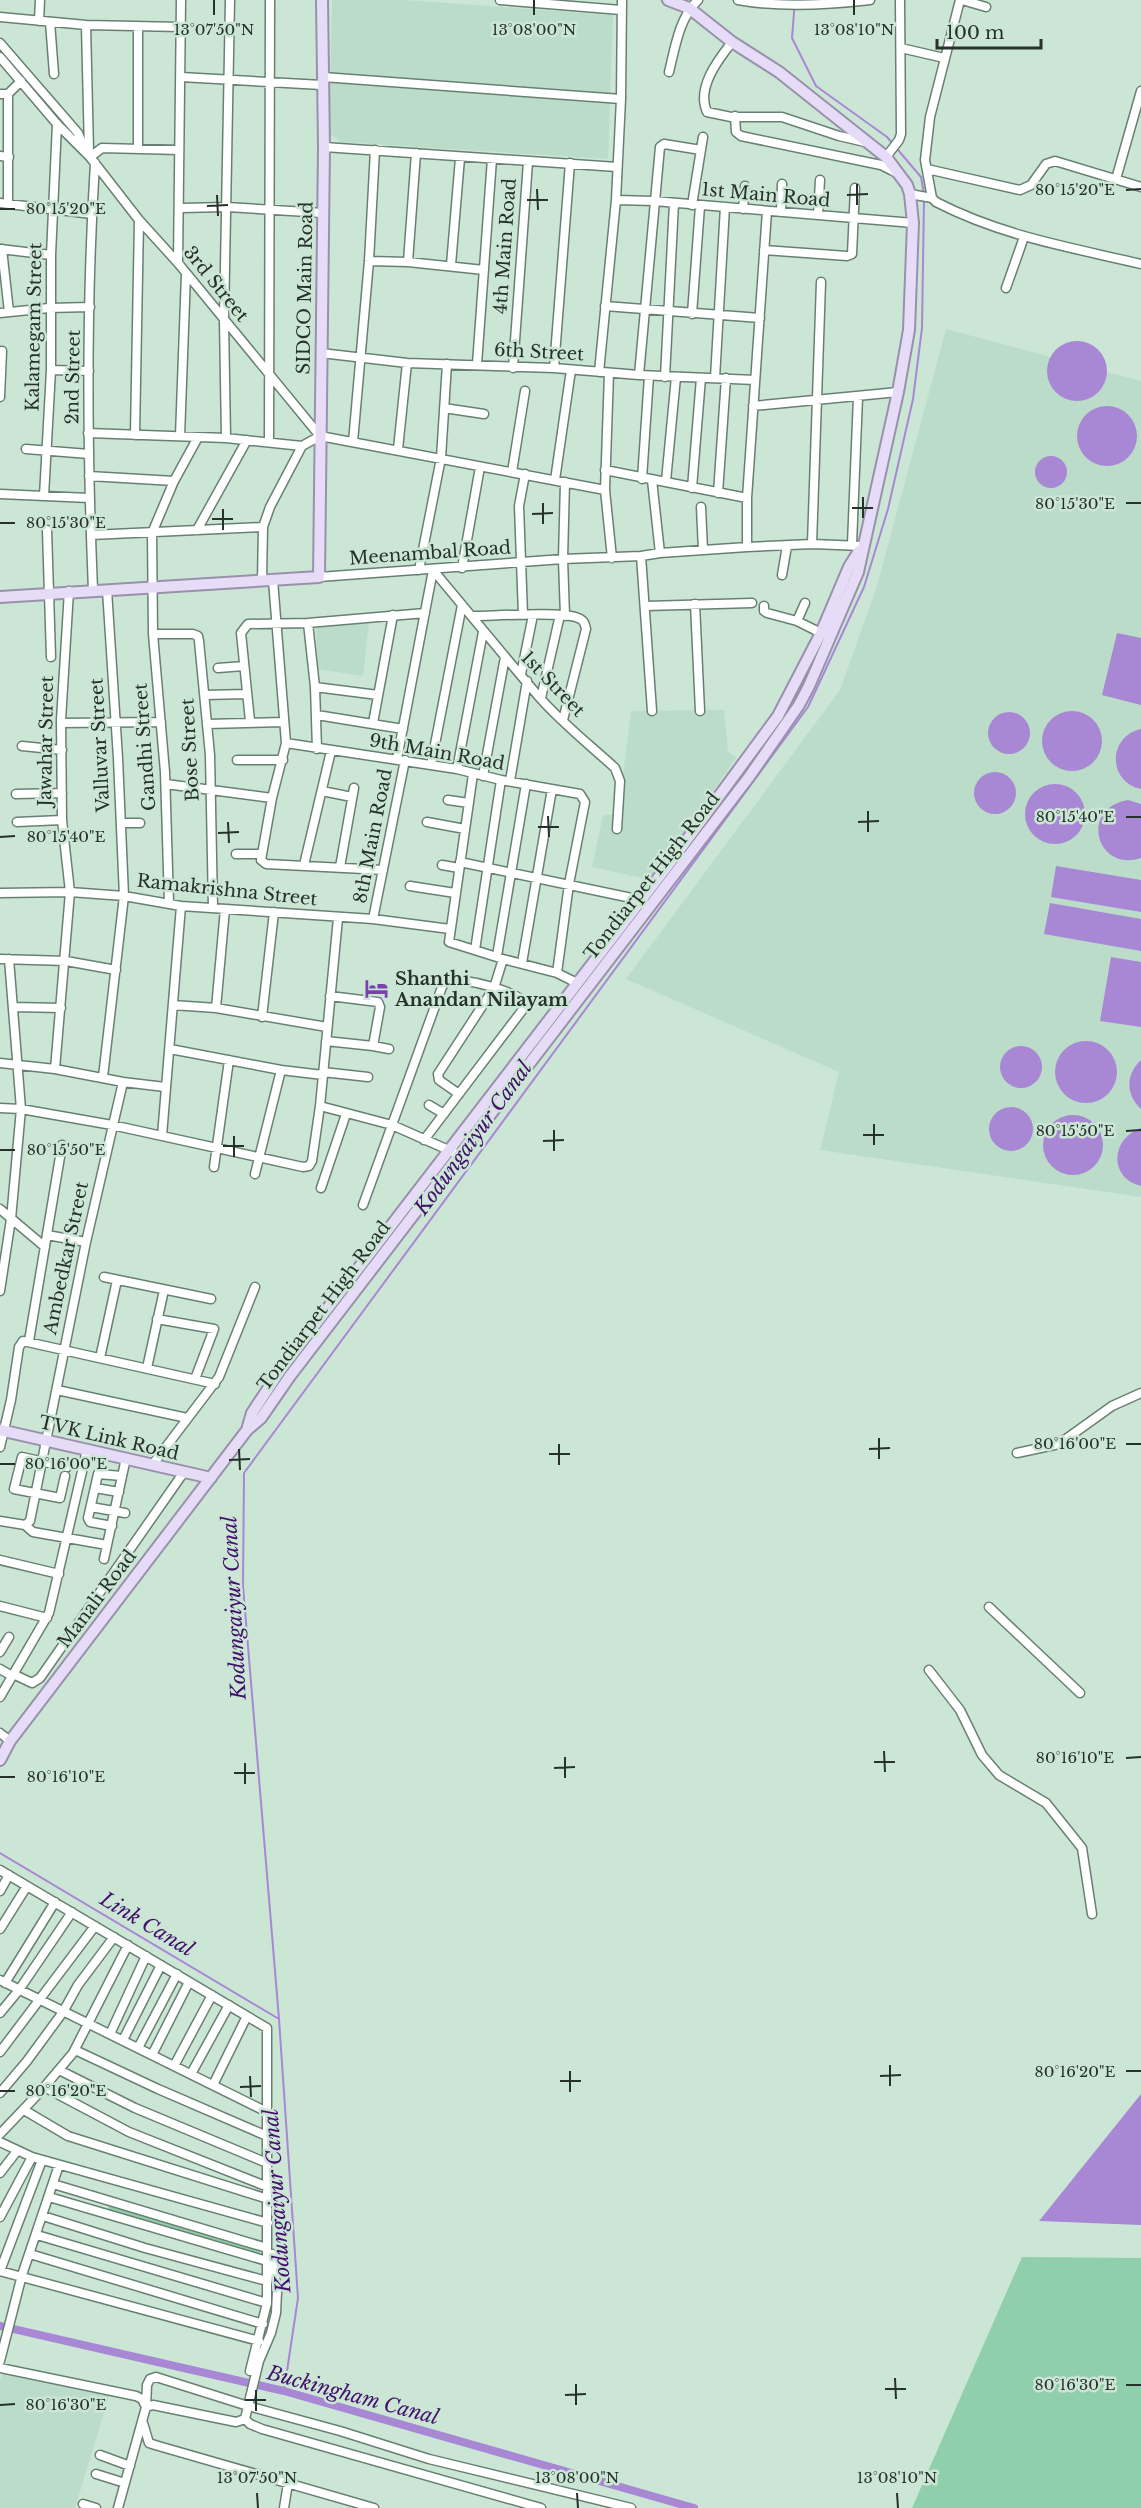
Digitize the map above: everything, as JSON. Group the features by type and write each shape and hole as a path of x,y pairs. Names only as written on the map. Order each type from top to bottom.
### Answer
{"main road":[{"name":"SIDCO Main Road","path":"319,577 324,147 322,0"},
{"name":"Tondiarpet High Road","path":"211,1478 247,1430 261,1418 577,983 778,716 821,633 857,545 898,392 909,330 913,224 922,197 900,175 888,155 865,142 779,72 732,42 694,4 668,0"},
{"name":"Tondiarpet High Road","path":"454,1153 749,777 799,705 858,572 857,545"},
{"name":"Meenambal Road","path":"0,597 319,577"},
{"name":"TVK Link Road","path":"1,1430 211,1478"},
{"name":"Manali Road","path":"0,1760 5,1744 211,1478"}],"street":[{"path":"39,21 40,0"},
{"path":"178,263 181,0"},
{"path":"226,438 224,320 228,207 230,0"},
{"path":"269,442 269,211 272,81 270,0"},
{"path":"500,0 621,10"},
{"path":"612,558 605,490 605,306 616,200 621,99 622,0"},
{"path":"738,0 766,6 870,0"},
{"path":"888,155 899,140 900,0"},
{"path":"986,7 961,0 944,57 930,117 925,160 927,169 922,197 980,223 1024,237 1141,264"},
{"path":"669,72 678,34 694,4"},
{"path":"0,17 86,25 180,27"},
{"path":"50,22 54,74"},
{"name":"2nd Street","path":"86,25 92,214 88,433 93,590"},
{"path":"138,27 138,148"},
{"path":"732,42 714,64 708,80 704,105 706,112 710,115 735,117 782,117 865,142"},
{"name":"3rd Street","path":"0,44 78,133 90,157"},
{"path":"901,48 944,57"},
{"name":"3rd Street","path":"0,57 57,124 90,157 139,220 178,263 320,436"},
{"path":"181,77 322,81 621,99"},
{"path":"21,81 4,94 4,204 92,214"},
{"path":"1116,179 1141,91"},
{"path":"735,117 736,132 741,136 881,165 900,175"},
{"name":"Kalamegam Street","path":"44,496 51,370 49,308 57,124"},
{"path":"692,314 696,205 703,137"},
{"path":"642,479 645,310 661,146 701,150"},
{"path":"324,147 617,167"},
{"path":"90,157 102,148 179,150"},
{"path":"353,442 369,261 375,150"},
{"path":"408,262 416,153"},
{"path":"451,265 460,158"},
{"path":"477,364 492,159"},
{"name":"4th Main Road","path":"513,368 528,162"},
{"path":"927,169 1020,190 1028,188 1046,164 1052,162 1141,187"},
{"path":"554,368 570,163"},
{"path":"818,215 820,180"},
{"path":"781,212 782,184"},
{"path":"743,209 745,186"},
{"path":"764,250 847,256 852,254 855,188"},
{"name":"1st Main Road","path":"616,200 654,201 913,224"},
{"path":"665,377 674,203"},
{"path":"180,208 228,207 323,213"},
{"path":"715,378 725,207"},
{"path":"747,547 747,498 767,211"},
{"path":"135,435 139,220"},
{"path":"1006,288 1024,237"},
{"path":"51,255 1,249 4,312 90,307"},
{"path":"369,261 451,265 483,270"},
{"path":"180,436 186,274"},
{"path":"812,544 821,282"},
{"path":"605,306 760,318"},
{"path":"0,397 2,351"},
{"name":"6th Street","path":"321,353 407,363 477,364 665,377 755,380"},
{"path":"398,449 407,363"},
{"path":"419,570 441,458 447,364"},
{"path":"51,370 89,371"},
{"path":"555,480 571,370"},
{"path":"666,481 676,377"},
{"path":"692,488 701,378"},
{"path":"718,493 726,378"},
{"path":"512,472 525,391"},
{"path":"753,406 898,392"},
{"path":"857,545 858,397"},
{"path":"444,408 484,414"},
{"path":"88,433 180,436 197,439 226,438 302,446"},
{"path":"383,870 266,864 261,860 272,798 286,743 276,622 267,580 264,527 270,507 302,446 320,436 605,490"},
{"path":"152,533 174,481 197,439"},
{"path":"197,530 247,440"},
{"path":"26,449 89,454"},
{"path":"462,568 480,467"},
{"path":"605,470 747,498"},
{"path":"523,615 519,507 525,474"},
{"path":"89,476 174,481"},
{"path":"652,480 660,553"},
{"path":"541,698 562,616 565,482"},
{"path":"0,494 89,498"},
{"path":"701,507 703,550"},
{"path":"91,535 264,527"},
{"path":"47,530 51,657"},
{"name":"Gandhi Street","path":"152,533 153,634 166,783 169,903"},
{"name":"Meenambal Road","path":"319,577 747,547 812,544 857,545"},
{"path":"782,575 787,546"},
{"path":"641,556 652,711"},
{"name":"1st Street","path":"433,570 541,698 615,768 619,774 617,830"},
{"name":"8th Main Road","path":"373,919 401,759 403,729 433,570"},
{"name":"Valluvar Street","path":"103,1077 124,896 107,590"},
{"name":"Jawahar Street","path":"55,1069 66,961 70,892 62,820 61,723 69,591"},
{"path":"646,606 752,603"},
{"path":"796,621 805,603"},
{"path":"695,604 700,711"},
{"path":"431,765 462,605"},
{"path":"764,606 764,611 767,613 796,621 821,633"},
{"path":"250,721 241,633 248,624 308,623 425,613"},
{"path":"373,723 393,615"},
{"path":"475,950 533,615"},
{"path":"472,616 562,616 578,617 585,622 586,629 562,720"},
{"path":"308,623 315,687 317,749"},
{"path":"457,769 483,632"},
{"name":"Bose Street","path":"153,634 198,636 207,724 213,908"},
{"path":"483,776 505,657"},
{"path":"218,668 244,666"},
{"path":"315,687 378,695"},
{"path":"205,695 246,694"},
{"path":"317,715 403,729"},
{"path":"207,724 250,721 284,722"},
{"path":"61,723 161,722"},
{"name":"9th Main Road","path":"286,743 401,759 457,769 505,781 577,792 582,795 585,802 569,884"},
{"path":"22,746 62,750"},
{"path":"304,865 331,751"},
{"path":"237,760 283,760"},
{"path":"473,774 450,942 557,973 577,983"},
{"path":"166,783 209,791 272,798"},
{"path":"459,1094 439,1080 438,1074 494,988 526,784"},
{"path":"522,963 552,789"},
{"path":"322,791 353,793 340,867"},
{"path":"16,794 62,793"},
{"path":"448,800 469,803"},
{"path":"17,822 62,820"},
{"path":"427,822 465,829"},
{"path":"121,823 140,823"},
{"path":"236,854 262,854"},
{"path":"442,865 511,872 641,900"},
{"path":"557,973 569,884"},
{"path":"410,886 455,893"},
{"name":"Ramakrishna Street","path":"0,893 70,892 124,896 181,906 373,919 450,929"},
{"path":"162,1136 181,906"},
{"path":"216,1008 225,909"},
{"path":"262,1017 274,912"},
{"path":"0,1108 21,1109 112,1125 303,1167 309,1166 312,1161 320,1106 338,918"},
{"path":"0,1291 11,1219 21,1109 14,1007 4,959 66,961 116,970"},
{"path":"363,1205 446,980 454,979 494,988 520,997 525,1004 524,1008 424,1140"},
{"path":"330,996 380,1004 373,1046"},
{"path":"173,1005 216,1008 327,1027"},
{"path":"14,1007 61,1008"},
{"path":"326,1041 389,1049"},
{"path":"170,1049 281,1070 368,1077"},
{"path":"214,1167 229,1060"},
{"path":"0,1063 55,1069 123,1082 165,1087"},
{"path":"255,1174 281,1070"},
{"name":"Ambedkar Street","path":"25,1525 30,1521 36,1494 86,1242 123,1082"},
{"path":"429,1105 444,1114"},
{"path":"320,1106 392,1125 454,1153"},
{"path":"321,1188 346,1114"},
{"path":"29,1341 62,1145"},
{"path":"0,1209 45,1247"},
{"path":"47,1236 86,1242"},
{"path":"104,1277 211,1299"},
{"path":"100,1358 117,1280"},
{"path":"153,1464 224,1370 255,1287"},
{"path":"147,1368 164,1290"},
{"path":"157,1319 214,1329 195,1379"},
{"path":"0,1447 1,1430 11,1400 19,1347 23,1341 215,1384"},
{"path":"57,1390 187,1418"},
{"path":"1017,1453 1059,1444 1112,1406 1141,1393"},
{"path":"0,1697 47,1618 87,1450"},
{"path":"22,1457 42,1461 66,1471 60,1498 14,1489 22,1457"},
{"path":"104,1559 126,1458"},
{"path":"0,1669 32,1683 40,1678 184,1472"},
{"path":"112,1526 88,1520 98,1474 122,1476"},
{"path":"95,1488 119,1492"},
{"path":"91,1507 125,1513"},
{"path":"0,1521 25,1525 33,1532 107,1545"},
{"path":"0,1560 59,1574"},
{"path":"0,1606 47,1618"},
{"path":"989,1607 1080,1693"},
{"path":"0,1652 9,1637"},
{"path":"929,1670 960,1710 982,1755 999,1775 1046,1803 1082,1848 1092,1914"},
{"path":"0,1733 5,1744"},
{"path":"0,1870 267,2028 267,2303 250,2371"},
{"path":"0,1891 9,1875"},
{"path":"0,1929 27,1886"},
{"path":"55,1902 3,1982 267,2112"},
{"path":"0,2013 20,1990 72,1912"},
{"path":"0,2052 95,1926"},
{"path":"0,2093 63,2012 78,1985 114,1937"},
{"path":"0,2134 24,2110 75,2050 128,1946"},
{"path":"110,2034 146,1956"},
{"path":"123,2040 161,1965"},
{"path":"138,2048 177,1974"},
{"path":"152,2055 189,1982"},
{"path":"174,2066 212,1995"},
{"path":"191,2074 230,2006"},
{"path":"213,2085 247,2016"},
{"path":"75,2050 267,2136"},
{"path":"59,2070 135,2108 267,2163"},
{"path":"44,2087 129,2132 268,2187"},
{"path":"24,2110 68,2136 268,2199"},
{"path":"0,2142 32,2157 268,2223"},
{"path":"0,2172 16,2151"},
{"path":"0,2217 32,2157"},
{"path":"42,2160 0,2271 22,2275 259,2341"},
{"path":"1,2359 22,2275 59,2165"},
{"path":"53,2184 267,2248"},
{"path":"49,2197 267,2261"},
{"path":"102,2212 106,2200"},
{"path":"42,2216 145,2248 267,2281"},
{"path":"245,2419 259,2361 271,2333 277,2305 268,2223"},
{"path":"37,2235 267,2303"},
{"path":"30,2254 263,2324"},
{"path":"0,2368 136,2396 142,2399 146,2407"},
{"path":"118,2508 143,2421 147,2385 150,2379 156,2377 429,2459 631,2508"},
{"path":"146,2407 153,2405 236,2422 245,2419"},
{"path":"245,2419 262,2429 541,2508"},
{"path":"143,2421 149,2443 374,2508"},
{"path":"100,2455 130,2466"},
{"path":"96,2474 125,2483"},
{"path":"284,2508 288,2483"},
{"path":"83,2504 96,2508"}],"shaded area":[{"path":"332,0 406,0 613,15 608,159 341,142 329,133"},
{"path":"946,329 1141,381 1141,1197 820,1150 839,1072 626,979 840,690 877,586"},
{"path":"1077,341 1094,346 1102,354 1107,371 1102,388 1094,396 1077,401 1060,396 1052,388 1047,371 1052,354 1060,346"},
{"path":"1107,406 1124,411 1132,419 1137,436 1132,453 1124,461 1107,466 1090,461 1082,453 1077,436 1082,419 1090,411"},
{"path":"1051,456 1062,461 1067,472 1062,483 1051,488 1040,483 1035,472 1040,461"},
{"path":"369,623 363,676 318,669 316,628"},
{"path":"1117,633 1141,638 1141,705 1102,695"},
{"path":"724,710 728,751 736,758 651,880 592,867 603,815 618,814 631,711"},
{"path":"1066,711 1078,711 1089,716 1097,724 1102,741 1100,753 1089,766 1078,771 1066,771 1055,766 1047,758 1042,747 1042,735 1047,724 1055,716"},
{"path":"1009,712 1017,713 1024,718 1029,725 1029,741 1024,748 1017,753 1009,754 1001,753 994,748 989,741 988,733 989,725 994,718 1001,713"},
{"path":"1141,729 1141,789 1130,785 1122,778 1117,769 1116,759 1122,740 1130,733"},
{"path":"995,772 1003,773 1010,778 1015,785 1015,801 1010,808 1003,813 995,814 987,813 980,808 975,801 974,793 975,785 980,778 987,773"},
{"path":"1049,784 1061,784 1072,789 1080,797 1085,814 1083,826 1072,839 1061,844 1049,844 1038,839 1030,831 1025,820 1025,808 1030,797 1038,789"},
{"path":"1128,800 1141,804 1141,858 1126,860 1113,856 1104,848 1099,838 1099,826 1103,815 1113,805"},
{"path":"1056,866 1141,880 1141,912 1051,897"},
{"path":"1050,903 1141,919 1141,951 1044,934"},
{"path":"1111,957 1141,962 1141,1027 1100,1021"},
{"path":"1086,1041 1108,1050 1117,1072 1108,1094 1086,1103 1064,1094 1055,1072 1064,1050"},
{"path":"1021,1046 1029,1047 1036,1052 1041,1059 1041,1075 1036,1082 1029,1087 1021,1088 1013,1087 1006,1082 1001,1075 1000,1067 1001,1059 1006,1052 1013,1047"},
{"path":"1141,1060 1141,1109 1132,1097 1129,1084 1132,1071"},
{"path":"1011,1107 1026,1114 1033,1129 1026,1144 1011,1151 996,1144 989,1129 996,1114"},
{"path":"1073,1115 1090,1120 1098,1128 1103,1145 1098,1162 1090,1170 1073,1175 1056,1170 1048,1162 1043,1145 1048,1128 1056,1120"},
{"path":"1141,1128 1141,1186 1130,1182 1123,1175 1117,1158 1124,1140"},
{"path":"1141,2094 1141,2225 1039,2221"},
{"path":"3,2373 110,2393 75,2508 0,2508 0,2380"}],"green space":[{"path":"109,2206 261,2249 259,2255 107,2214"},
{"path":"1022,2257 1141,2258 1141,2508 912,2508"}],"waterway":[{"name":"Kodungaiyur Canal","path":"795,0 792,38 816,86 887,137 921,177 924,194"},
{"name":"Kodungaiyur Canal","path":"284,2391 298,2298 279,2019 243,1586 244,1473 808,707 864,587 888,509 913,399 922,328 924,200"},
{"name":"Link Canal","path":"0,1853 279,2019"},
{"name":"Buckingham Canal","path":"0,2326 284,2391 694,2508"}],"place":[{"name":"Shanthi Anandan Nilayam","path":"377,989"}]}
